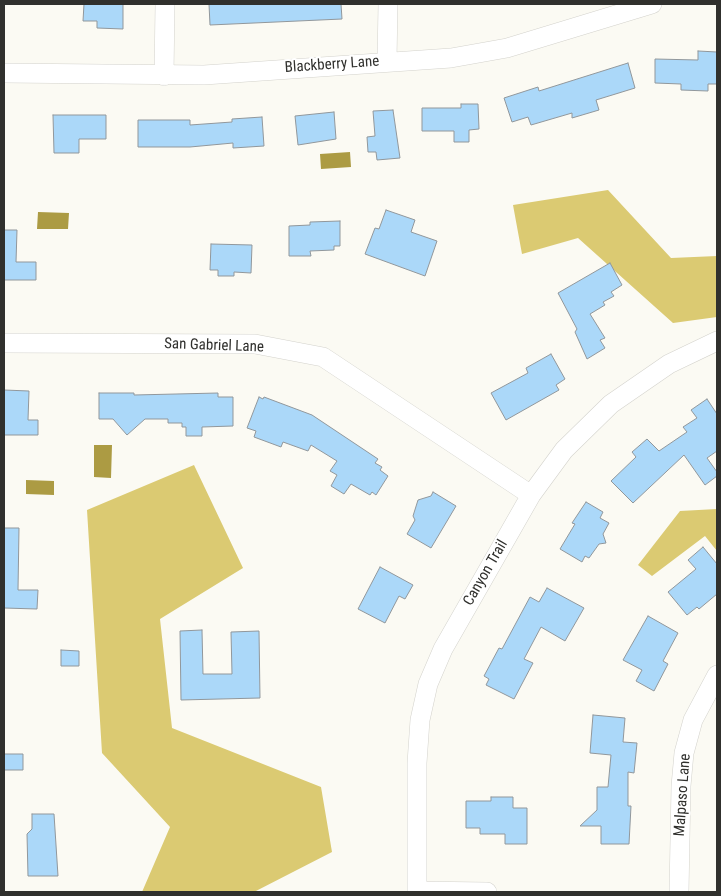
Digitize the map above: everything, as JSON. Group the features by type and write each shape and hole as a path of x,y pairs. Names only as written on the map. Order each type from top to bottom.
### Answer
{"street":[{"path":"164,4 164,76"},
{"path":"387,61 388,4"},
{"name":"Blackberry Lane","path":"4,72 164,76 451,58 507,48 619,9 652,4"},
{"name":"Canyon Trail","path":"417,892 417,763 420,720 428,684 443,649 531,495 564,450 611,404 669,364 717,341"},
{"name":"San Gabriel Lane","path":"4,343 255,344 323,357 531,495"},
{"name":"Malpaso Lane","path":"679,892 681,786 684,754 693,720 717,675"},
{"path":"417,892 487,892"}],"shaded area":[{"path":"350,152 351,167 321,169 320,154"},
{"path":"608,190 671,258 717,256 717,317 673,323 578,238 522,254 513,205"},
{"path":"38,212 69,213 68,229 37,229"},
{"path":"94,445 112,445 111,478 94,477"},
{"path":"194,465 243,568 160,619 172,728 321,787 332,852 254,892 142,892 170,827 102,753 87,510"},
{"path":"26,480 54,481 54,495 26,494"},
{"path":"717,509 717,551 705,536 652,576 638,565 680,511"}],"building":[{"path":"84,4 123,4 123,29 97,28 97,21 83,21"},
{"path":"209,4 341,4 342,19 210,25"},
{"path":"698,51 717,52 717,84 708,84 708,91 681,90 681,84 655,83 655,59 698,60"},
{"path":"628,63 635,88 596,100 599,110 572,118 572,113 531,125 528,117 512,122 504,98 538,87 539,91"},
{"path":"461,104 478,104 479,129 469,130 469,142 454,142 454,131 422,131 422,108 461,108"},
{"path":"393,110 400,158 377,160 376,152 368,152 367,137 375,136 373,111"},
{"path":"334,112 336,139 298,145 295,116"},
{"path":"53,115 106,115 106,139 79,139 79,153 54,153"},
{"path":"262,117 264,146 233,148 233,143 190,147 138,147 138,120 190,120 190,125 232,122 232,119"},
{"path":"386,210 415,220 411,232 437,241 425,276 365,254 375,228 379,229"},
{"path":"340,221 340,246 334,246 334,250 310,251 311,256 289,256 289,226 310,225 310,222"},
{"path":"4,230 17,230 16,262 36,262 36,280 4,280"},
{"path":"211,244 252,245 251,273 234,272 234,276 218,276 218,270 210,270"},
{"path":"610,263 622,285 611,292 614,296 603,302 605,305 590,314 605,338 600,340 605,348 587,359 575,332 577,329 558,293"},
{"path":"551,354 565,379 556,385 559,390 506,420 491,393 528,373 526,368"},
{"path":"4,390 29,391 28,420 38,420 38,435 4,435"},
{"path":"99,393 134,393 134,395 218,393 218,397 233,397 233,426 202,427 202,436 186,436 186,427 182,427 182,423 168,423 168,419 145,419 127,435 113,419 99,419"},
{"path":"259,397 263,399 264,397 312,415 378,459 375,463 382,467 380,470 388,476 376,495 372,492 370,495 351,484 344,494 331,486 337,475 330,471 337,461 311,445 308,451 283,442 281,447 254,437 256,431 247,428"},
{"path":"707,399 717,414 717,451 707,458 717,472 717,476 705,485 684,455 633,503 611,481 636,457 632,452 647,439 659,451 687,432 683,427 697,418 691,410"},
{"path":"433,492 456,506 431,548 407,534 415,520 413,516 418,500 431,496"},
{"path":"586,502 603,512 600,518 609,523 603,534 606,543 599,544 589,558 585,556 582,562 560,549 575,524 572,523"},
{"path":"4,528 19,528 18,590 38,590 37,609 4,608"},
{"path":"703,547 717,564 717,594 699,609 697,607 687,615 668,592 696,569 688,560"},
{"path":"380,567 413,585 405,599 399,596 385,623 358,609"},
{"path":"547,588 584,608 565,641 541,627 524,659 533,663 514,699 486,685 489,679 484,676 499,648 502,649 530,597 539,602"},
{"path":"648,616 678,633 663,661 668,664 654,691 636,681 642,670 623,660"},
{"path":"202,630 203,674 232,674 231,632 259,631 260,698 181,700 180,631"},
{"path":"61,650 79,651 79,666 61,666"},
{"path":"593,715 625,718 623,742 637,743 634,773 628,772 628,806 631,806 629,844 601,844 601,826 580,826 597,810 597,787 608,787 611,755 590,753"},
{"path":"4,754 23,754 23,770 4,770"},
{"path":"491,797 513,797 513,808 527,808 527,844 505,844 505,834 480,834 480,828 466,828 466,801 491,801"},
{"path":"32,814 54,814 58,876 28,876 27,834 32,829"}]}
